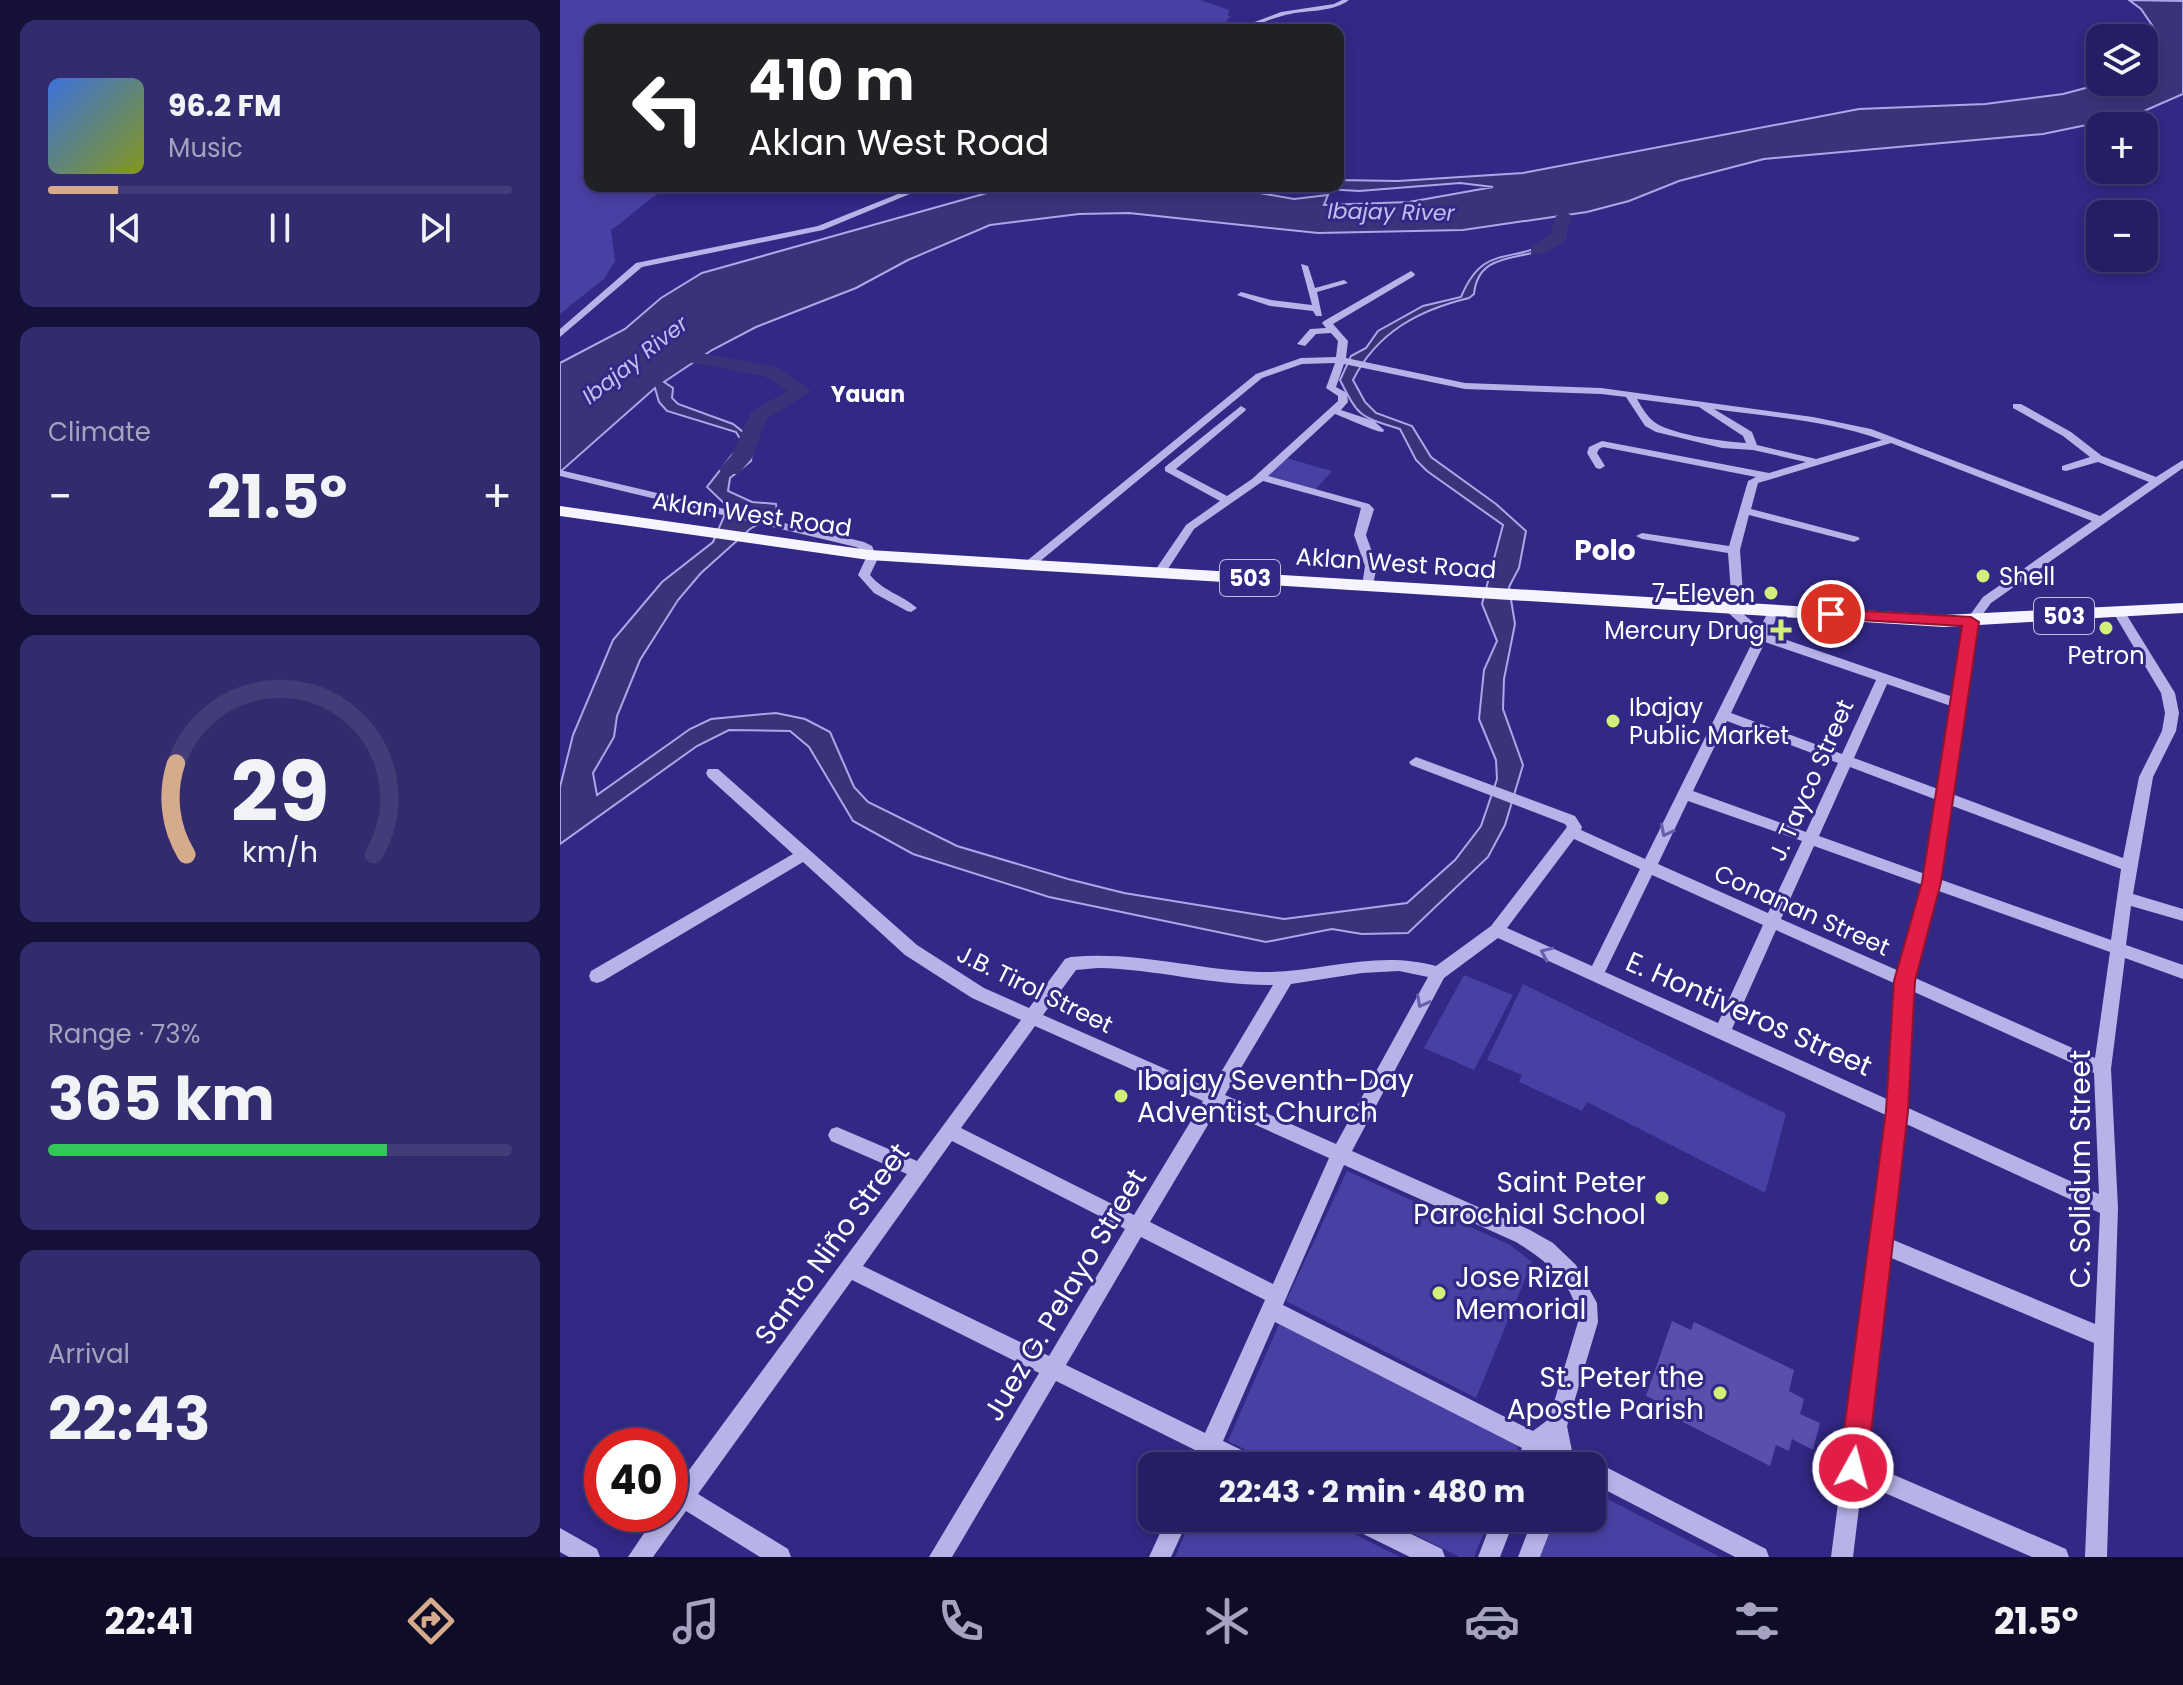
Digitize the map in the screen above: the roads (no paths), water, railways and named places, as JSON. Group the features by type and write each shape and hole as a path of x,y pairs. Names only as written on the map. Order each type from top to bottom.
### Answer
{"main road":[{"name":"Aklan West Road","path":"560,511 871,555 1774,611 1971,622 2183,608"}],"street":[{"path":"1253,24 1283,13 1336,6 1346,0"},
{"path":"560,334 594,308 639,265 747,237 838,223 911,192"},
{"path":"1160,572 1190,527 1261,477 1335,411 1344,397 1331,388 1343,341 1315,308 1304,266"},
{"path":"1302,344 1313,331 1331,326 1411,274"},
{"path":"1312,291 1344,283"},
{"path":"1241,295 1270,303 1315,308"},
{"path":"1029,564 1259,376 1301,361 1340,360 1423,381 1465,386 1541,387 1629,395 1813,420 1892,440 2100,520"},
{"path":"1629,395 1649,424 1660,430 1722,445 1753,447 1815,461"},
{"path":"1696,405 1748,434 1753,447"},
{"path":"2017,406 2067,434 2098,458 2156,481"},
{"path":"1226,500 1169,469 1241,409"},
{"path":"1335,411 1370,423 1379,430"},
{"path":"1892,440 1753,481 1734,550 1734,608 1762,636 1958,704"},
{"path":"1600,466 1592,453 1594,447 1602,444 1765,475"},
{"path":"2066,468 2098,458"},
{"path":"1842,1557 1897,1111 1904,981 1931,882 1971,622 1987,600 2183,463"},
{"path":"560,473 860,544 868,548 871,555 864,575 866,580 872,587 911,608"},
{"path":"1261,477 1368,509 1360,535 1371,566 1368,586"},
{"path":"1746,511 1854,539"},
{"path":"1642,536 1734,550"},
{"path":"1596,975 1774,611"},
{"name":"C. Solidum Street","path":"2096,1557 2109,1208 2102,1069 2129,866 2146,777 2169,731 2172,713 2168,693 2119,612"},
{"name":"J. Tayco Street","path":"1722,1032 1883,679"},
{"path":"1724,715 2129,866"},
{"name":"Conanan Street","path":"1416,762 1574,823 1571,832 1648,868 2102,1069"},
{"name":"J.B. Tirol Street","path":"713,773 911,950 978,993 1523,1236 1546,1250 1569,1272 1587,1303 1588,1322 1579,1361 1557,1426"},
{"path":"1685,794 2183,972"},
{"path":"1207,1452 1340,1155 1438,973 1497,930 1571,832"},
{"path":"597,976 803,855"},
{"path":"2126,898 2183,915"},
{"name":"E. Hontiveros Street","path":"1497,930 2109,1208"},
{"name":"Santo Niño Street","path":"688,1490 1071,964 1109,960 1286,978"},
{"path":"1286,978 1378,963 1404,963 1438,973"},
{"name":"Juez G. Pelayo Street","path":"940,1557 1286,978"},
{"path":"949,1131 1138,1226 1549,1452"},
{"path":"837,1135 920,1171"},
{"path":"1881,1244 2105,1338"},
{"path":"849,1269 1053,1369 1198,1452"},
{"path":"1530,1452 1534,1443 1557,1426 1566,1452"},
{"path":"1853,1468 2058,1557"},
{"path":"1606,1479 1758,1557"},
{"path":"688,1500 780,1557"},
{"name":"Santo Niño Street","path":"639,1557 657,1532"},
{"path":"1160,1557 1172,1532"},
{"path":"1383,1532 1434,1557"},
{"path":"1489,1557 1499,1532"},
{"path":"1529,1557 1539,1532"},
{"path":"560,1539 589,1557"}],"water":[{"name":"Ibajay River","path":"2129,0 2183,1 2183,94 2142,112 2086,112 2086,125 2043,134 1764,159 1679,181 1629,201 1587,212 1463,230 1318,233 1129,213 1079,214 990,225 908,260 856,288 756,327 712,350 664,382 673,388 672,398 678,404 733,424 753,440 751,461 730,478 728,491 752,502 776,504 777,513 750,529 701,573 678,600 640,660 617,716 614,737 593,773 597,795 690,729 711,719 776,713 805,719 830,732 854,787 868,802 957,846 1124,893 1284,919 1407,903 1455,860 1481,826 1497,779 1496,760 1479,719 1484,670 1497,641 1482,604 1503,525 1427,471 1416,460 1400,429 1361,414 1340,380 1351,356 1366,348 1378,331 1423,306 1461,297 1477,270 1486,263 1542,246 1564,225 1565,236 1549,248 1490,265 1482,272 1474,294 1469,298 1433,309 1387,336 1363,363 1353,380 1365,402 1376,413 1412,426 1431,457 1496,504 1526,531 1519,568 1509,587 1515,624 1504,679 1503,709 1523,765 1505,825 1488,857 1408,933 1362,934 1332,929 1266,942 1049,897 913,854 853,821 809,747 790,731 729,730 697,746 560,844 560,787 573,735 613,640 662,582 713,542 728,507 707,487 742,442 736,432 667,411 659,402 655,388 560,472 560,363 625,329 661,298 702,273 991,192 1254,192 1294,199 1328,195 1324,205 1409,202 1493,187 1460,183 1359,191 1344,190 1344,180 1398,181 1523,173 1859,109 1985,104 2063,94 2086,88 2086,96 2158,96 2158,24 2151,24 2141,9"}],"waterway":[{"path":"1537,250 1558,238 1564,216"},
{"name":"Ibajay River","path":"662,352 770,371 801,391 758,416 741,458 730,469"}],"place":[{"name":"Shell","path":"1983,576"},
{"name":"7-Eleven","path":"1771,593"},
{"name":"Petron","path":"2106,628"},
{"name":"Mercury Drug","path":"1781,630"},
{"name":"Ibajay Public Market","path":"1613,721"},
{"name":"Ibajay Seventh-Day Adventist Church","path":"1121,1096"},
{"name":"Saint Peter Parochial School","path":"1662,1198"},
{"name":"Jose Rizal Memorial","path":"1439,1293"},
{"name":"St. Peter the Apostle Parish","path":"1720,1393"}],"district":[{"name":"Yauan","path":"868,394"},
{"name":"Polo","path":"1605,550"}]}
